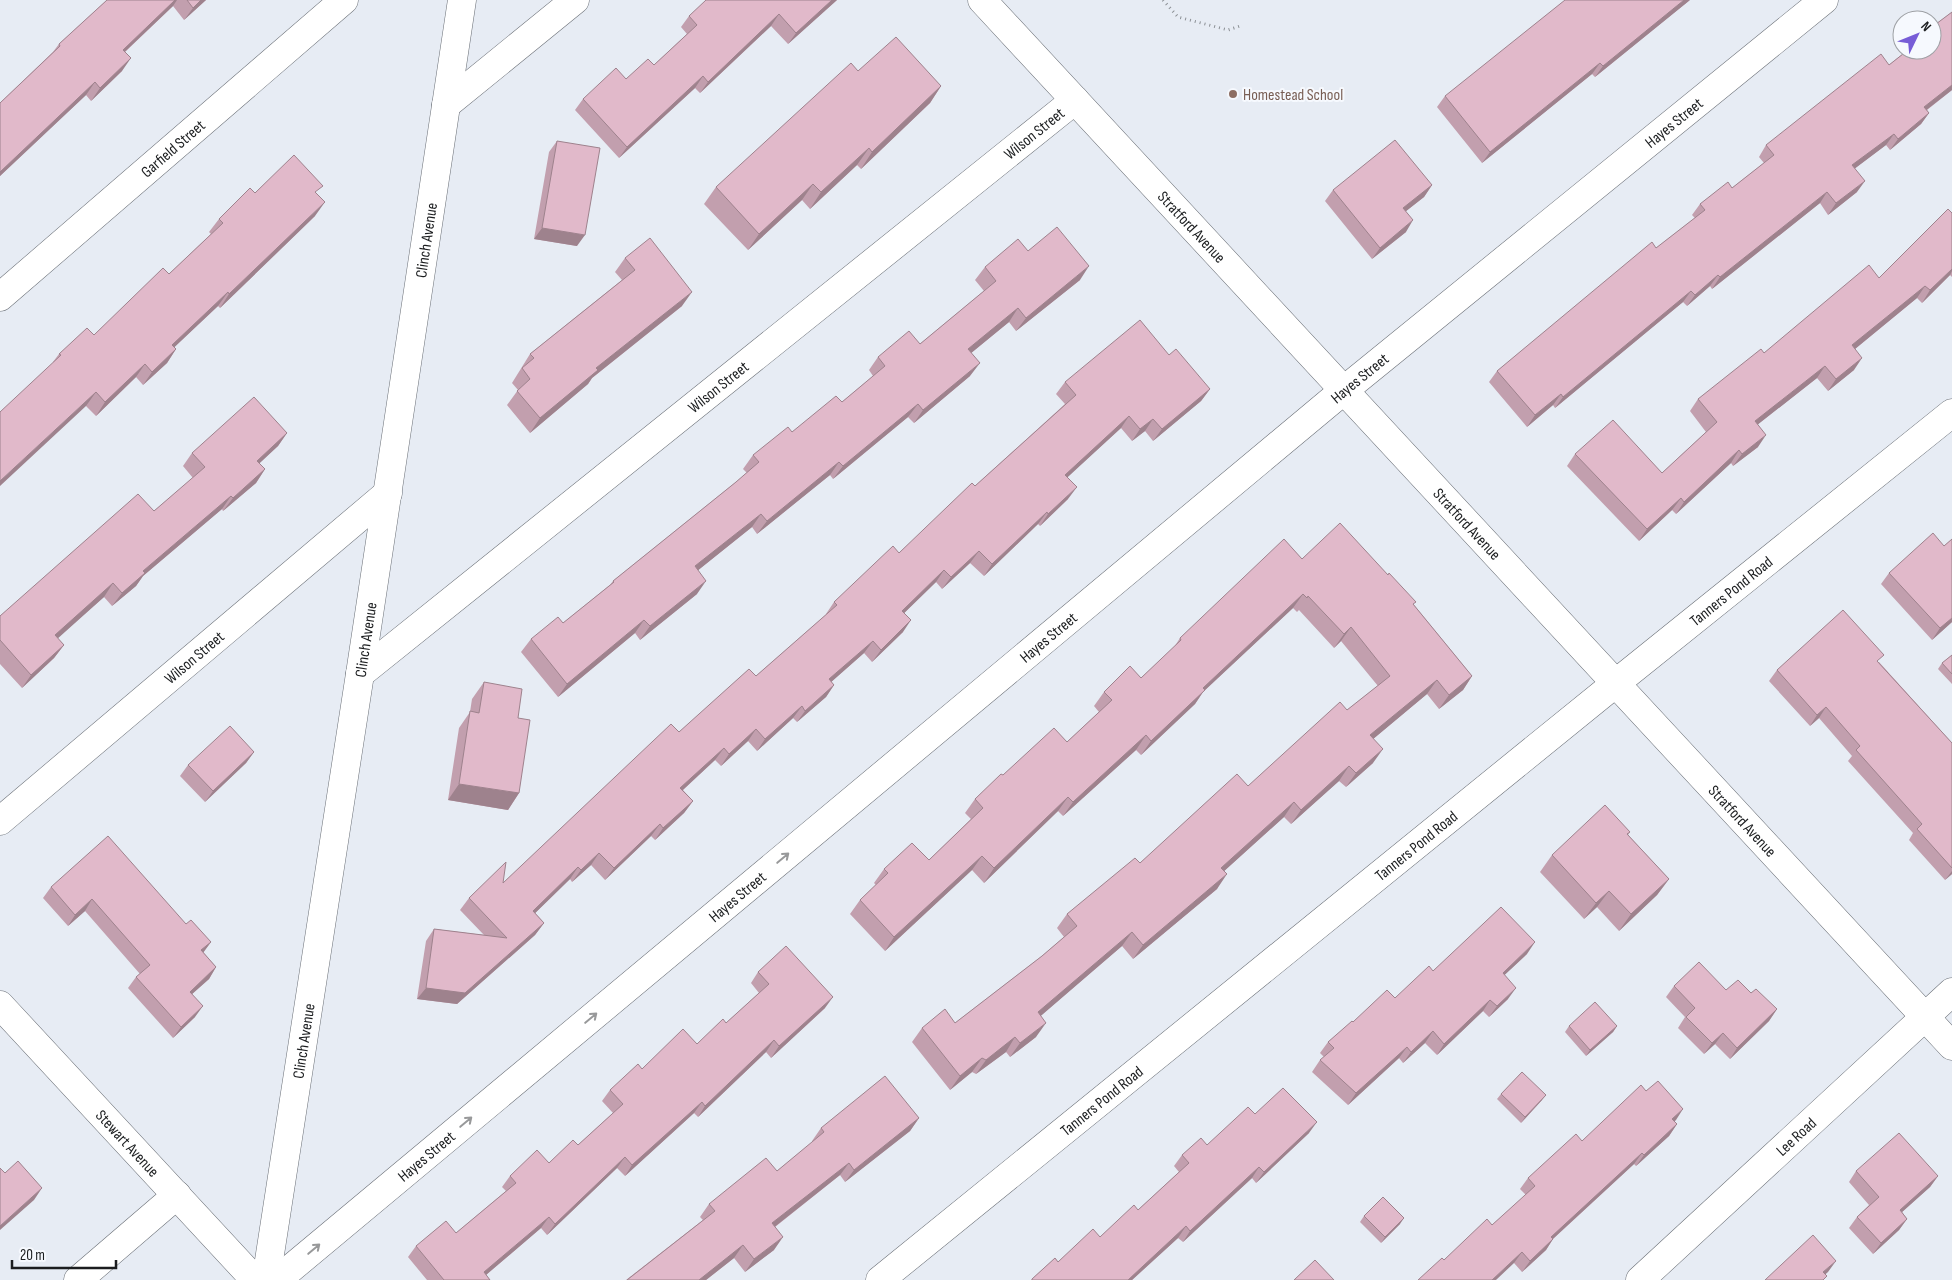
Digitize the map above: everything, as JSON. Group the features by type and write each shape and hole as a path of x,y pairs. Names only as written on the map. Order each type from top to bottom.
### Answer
{"street":[{"name":"Garfield Street","path":"0,296 344,0"},
{"name":"Clinch Avenue","path":"266,1280 462,0"},
{"path":"446,105 575,0"},
{"name":"Stratford Avenue","path":"982,0 1952,1046"},
{"name":"Hayes Street","path":"277,1280 1343,391 1824,0"},
{"name":"Wilson Street","path":"360,674 1075,100"},
{"name":"Tanners Pond Road","path":"880,1280 1952,413"},
{"name":"Wilson Street","path":"0,821 388,493"},
{"name":"Lee Road","path":"1640,1280 1952,992"},
{"name":"Stewart Avenue","path":"0,1005 255,1280"},
{"path":"78,1280 177,1195"}],"path":[{"path":"1163,0 1178,17 1228,30 1240,26"}],"building":[{"path":"107,0 175,0 123,50 131,58 100,88 95,82 0,172 0,103 60,46 59,44"},
{"path":"187,0 201,0 193,8"},
{"path":"706,0 832,0 796,33 779,14 708,82 703,76 627,147 583,99 616,68 626,79 648,59 654,65 697,25 689,16"},
{"path":"1565,0 1684,0 1603,66 1600,63 1490,152 1445,96"},
{"path":"1952,12 1952,85 1924,107 1929,113 1898,139 1894,134 1852,165 1865,181 1836,203 1827,192 1720,277 1718,275 1695,295 1691,291 1563,397 1561,394 1535,415 1497,371 1652,242 1656,248 1705,210 1700,204 1728,182 1732,188 1774,155 1766,145 1881,54 1889,65 1895,60 1942,60 1942,20"},
{"path":"896,37 941,86 872,152 869,148 821,192 813,184 759,234 716,187 851,63 858,71"},
{"path":"1395,140 1432,185 1403,208 1413,220 1380,248 1333,190"},
{"path":"557,141 600,148 585,235 542,228"},
{"path":"294,155 323,186 315,192 325,202 229,294 228,292 172,345 176,349 152,372 145,364 105,402 96,392 0,481 0,412 87,328 94,335 163,268 169,274 223,223 219,219 250,188 255,193"},
{"path":"1948,209 1952,213 1952,269 1930,290 1925,286 1852,345 1862,358 1836,379 1825,366 1755,421 1766,435 1742,454 1739,450 1684,502 1681,498 1647,529 1575,454 1613,420 1662,473 1717,422 1698,399 1761,349 1764,353 1869,265 1879,278"},
{"path":"1057,227 1089,266 1026,318 1018,308 968,349 980,363 923,410 918,404 843,466 839,462 767,521 761,514 695,566 706,581 650,626 644,620 567,684 531,639 558,617 563,623 736,482 759,462 753,455 788,427 792,432 836,396 842,402 885,366 878,357 909,331 920,344 996,281 985,267 1018,239 1028,251"},
{"path":"650,238 692,292 596,368 598,370 540,418 517,391 530,379 522,368 534,358 530,354 635,270 625,258"},
{"path":"1140,320 1169,355 1176,349 1210,389 1162,429 1153,419 1140,429 1129,416 1065,475 1077,487 1048,514 1047,512 992,564 979,551 951,577 944,570 902,611 911,620 881,650 873,641 829,679 834,685 805,711 802,706 765,739 756,729 729,754 724,748 680,788 693,801 663,828 660,824 614,868 599,853 581,870 578,867 533,911 544,923 465,993 426,988 434,929 507,938 469,898 506,862 503,883 671,724 679,732 749,669 756,676 837,605 834,602 893,546 899,553 972,483 975,486 1076,395 1065,382"},
{"path":"254,397 287,433 257,461 265,469 233,498 231,496 143,571 145,573 122,593 113,583 55,635 64,645 31,675 0,640 0,616 138,494 154,511 205,467 192,453"},
{"path":"1340,523 1416,602 1413,604 1472,676 1449,695 1437,680 1370,735 1383,749 1356,773 1349,766 1301,810 1294,802 1221,868 1227,874 1143,945 1132,932 1038,1012 1046,1023 1020,1043 1015,1037 986,1060 982,1058 960,1076 922,1028 945,1009 955,1023 1042,956 1077,926 1067,914 1135,858 1140,863 1237,774 1248,786 1340,702 1347,710 1390,676 1351,627 1344,634 1308,596 1307,598 1303,594 1203,688 1205,690 1151,741 1146,735 1073,802 1068,797 994,868 982,856 894,937 860,900 888,873 884,869 912,843 929,860 983,808 975,799 1001,774 1003,775 1054,728 1067,742 1112,700 1104,692 1130,666 1141,678 1284,539 1302,559"},
{"path":"1933,533 1944,546 1952,539 1952,618 1940,628 1889,573"},
{"path":"1843,610 1884,655 1877,661 1952,743 1952,868 1917,829 1922,824 1856,750 1860,746 1826,707 1817,715 1777,670"},
{"path":"1952,655 1952,674 1942,663"},
{"path":"484,682 522,689 518,718 530,720 519,793 459,784 470,711 479,713"},
{"path":"230,726 254,752 213,791 188,765"},
{"path":"1605,805 1630,832 1627,834 1669,879 1631,914 1609,891 1596,903 1552,855"},
{"path":"108,836 186,924 191,920 211,942 201,950 216,967 190,992 203,1006 181,1027 136,977 150,965 92,899 75,915 51,887"},
{"path":"1501,907 1535,942 1503,973 1516,988 1497,1006 1490,1000 1444,1044 1433,1031 1411,1052 1407,1047 1356,1093 1320,1060 1334,1048 1328,1042 1353,1022 1387,990 1395,998 1429,966 1433,971"},
{"path":"786,946 833,997 779,1046 774,1040 705,1106 702,1102 632,1165 625,1157 555,1224 549,1217 484,1272 490,1280 444,1280 416,1246 446,1221 456,1233 516,1183 510,1176 537,1150 549,1163 573,1140 578,1145 623,1104 610,1090 638,1064 642,1069 683,1029 697,1044 723,1019 726,1023 769,984 758,972"},
{"path":"1699,962 1726,990 1738,980 1751,993 1756,989 1777,1009 1737,1048 1723,1033 1712,1043 1686,1017 1695,1008 1674,986"},
{"path":"1595,1002 1617,1026 1590,1050 1569,1026"},
{"path":"1522,1072 1546,1095 1525,1117 1501,1094"},
{"path":"885,1076 919,1118 854,1170 849,1163 772,1223 783,1237 754,1259 743,1245 699,1280 627,1280 715,1211 709,1204 766,1158 777,1171 824,1132 821,1128"},
{"path":"1658,1081 1683,1109 1672,1119 1677,1124 1644,1155 1642,1153 1551,1237 1553,1239 1530,1261 1522,1252 1492,1280 1418,1280 1442,1258 1444,1260 1487,1219 1492,1225 1535,1186 1528,1178 1576,1134 1582,1141 1641,1085 1646,1091"},
{"path":"1283,1088 1317,1122 1264,1172 1259,1167 1190,1231 1186,1226 1128,1280 1032,1280 1055,1258 1058,1262 1093,1229 1100,1237 1134,1205 1138,1210 1189,1163 1182,1155 1201,1138 1207,1145 1248,1107 1255,1114"},
{"path":"1899,1133 1938,1176 1900,1210 1907,1219 1881,1243 1857,1217 1879,1197 1856,1171"},
{"path":"18,1161 42,1188 0,1226 0,1168 5,1173"},
{"path":"1383,1197 1404,1218 1385,1237 1364,1216"},
{"path":"1813,1235 1836,1261 1823,1272 1827,1276 1823,1280 1765,1280"},
{"path":"1315,1260 1334,1280 1294,1280"}],"place":[{"name":"Homestead School","path":"1233,94"}]}
